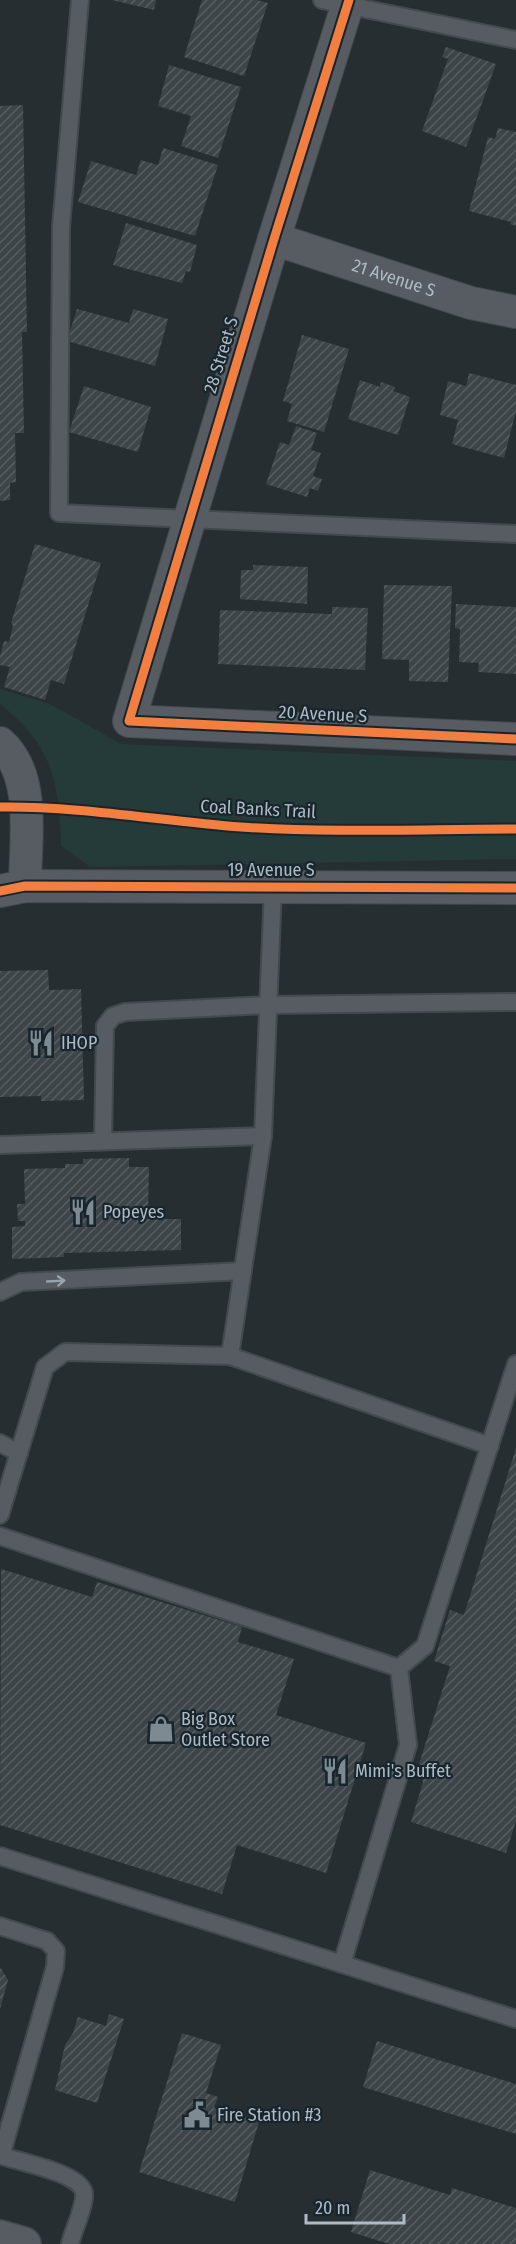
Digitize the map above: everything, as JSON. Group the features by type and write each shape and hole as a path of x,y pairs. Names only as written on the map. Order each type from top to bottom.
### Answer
{"street":[{"name":"28 Street S","path":"129,721 274,239 340,2"},
{"name":"21 Avenue S","path":"274,239 471,303 516,312"},
{"name":"20 Avenue S","path":"129,721 516,739"},
{"path":"0,743 10,751 21,772 25,807 8,886"},
{"name":"19 Avenue S","path":"8,886 516,888"},
{"path":"0,2237 24,2244"}],"lane":[{"path":"80,0 61,227 59,513 516,534"},
{"path":"340,2 516,40"},
{"path":"230,1356 263,1136 273,887"},
{"path":"103,1141 105,1026 112,1016 125,1012 268,1005 516,1002"},
{"path":"0,1145 263,1136"},
{"path":"0,1292 21,1282 243,1271"},
{"path":"0,1515 45,1367 65,1352 230,1356 490,1446"},
{"path":"399,1668 425,1646 516,1364"},
{"path":"0,1443 19,1453"},
{"path":"0,1536 399,1668"},
{"path":"342,1965 408,1745 399,1668"},
{"path":"0,1856 516,2019"},
{"path":"0,1926 47,1941 56,1951 55,1967 0,2156 71,2177 81,2184 84,2194 69,2244"}],"green space":[{"path":"0,689 50,704 121,744 516,761 516,859 90,867 61,846 58,803 50,767 32,735 0,704"}],"building":[{"path":"112,0 156,0 154,10"},
{"path":"202,0 257,0 268,3 244,76 184,57"},
{"path":"446,47 496,64 466,147 422,131 448,59 442,57"},
{"path":"169,65 241,87 218,158 181,146 191,116 158,106"},
{"path":"23,105 27,332 22,332 24,433 15,433 16,482 10,483 10,500 0,501 0,106"},
{"path":"498,128 516,132 516,226 510,224 511,222 469,211 488,137 495,139"},
{"path":"163,148 218,165 195,236 78,202 91,161 136,175 141,160 158,165"},
{"path":"126,223 197,245 190,272 186,271 182,283 113,265"},
{"path":"77,309 129,323 133,309 168,319 155,366 67,341"},
{"path":"302,335 349,349 324,432 287,421 292,404 283,401"},
{"path":"469,373 516,385 516,411 504,458 452,444 458,420 440,415 448,381 466,386"},
{"path":"360,380 380,387 381,382 395,387 393,391 410,397 398,435 348,419"},
{"path":"84,386 151,407 138,452 69,432"},
{"path":"296,426 317,433 311,450 321,453 313,476 322,479 318,491 310,488 307,497 266,484 280,442 289,445"},
{"path":"35,544 101,563 64,684 51,680 45,700 4,687 10,667 0,665 4,641 9,642 13,626 11,623"},
{"path":"253,565 308,567 307,604 240,599 241,570 253,570"},
{"path":"384,585 452,586 448,682 409,681 409,660 382,659"},
{"path":"456,604 516,607 516,674 478,672 479,663 459,662 460,629 455,628"},
{"path":"332,607 368,608 365,670 218,664 220,610 332,614"},
{"name":"IHOP","path":"48,970 49,990 81,989 84,1100 41,1101 41,1096 0,1097 0,971"},
{"name":"Popeyes","path":"129,1158 129,1167 149,1167 148,1219 181,1219 181,1250 64,1253 64,1257 12,1259 12,1227 25,1226 25,1221 18,1221 17,1204 25,1204 24,1169 65,1168 65,1164 83,1164 83,1159"},
{"path":"516,1448 516,1821 506,1853 411,1822 423,1782 419,1764 450,1666 434,1661 450,1610 464,1615"},
{"name":"Big Box Outlet Store","path":"1,1569 92,1597 97,1582 242,1627 238,1642 294,1659 276,1715 366,1743 326,1873 237,1845 222,1894 0,1825"},
{"path":"0,1967 8,1980 0,2009"},
{"path":"109,2014 124,2019 97,2103 55,2090 65,2045 73,2033 78,2017 106,2026"},
{"name":"Fire Station #3","path":"182,2033 221,2045 206,2093 218,2097 214,2108 259,2122 235,2202 139,2172"},
{"path":"377,2041 516,2084 516,2134 363,2087"},
{"path":"370,2170 450,2195 452,2188 516,2208 516,2244 389,2244 351,2232"}],"cycle path":[{"path":"349,0 274,239 129,721 516,739"},
{"name":"Coal Banks Trail","path":"0,807 61,809 275,829 516,829"},
{"path":"0,891 25,886 516,888"}],"place":[{"name":"IHOP","path":"41,1043"},
{"name":"Popeyes","path":"83,1212"},
{"name":"Big Box Outlet Store","path":"161,1729"},
{"name":"Mimi's Buffet","path":"335,1771"},
{"name":"Fire Station #3","path":"197,2115"}]}
